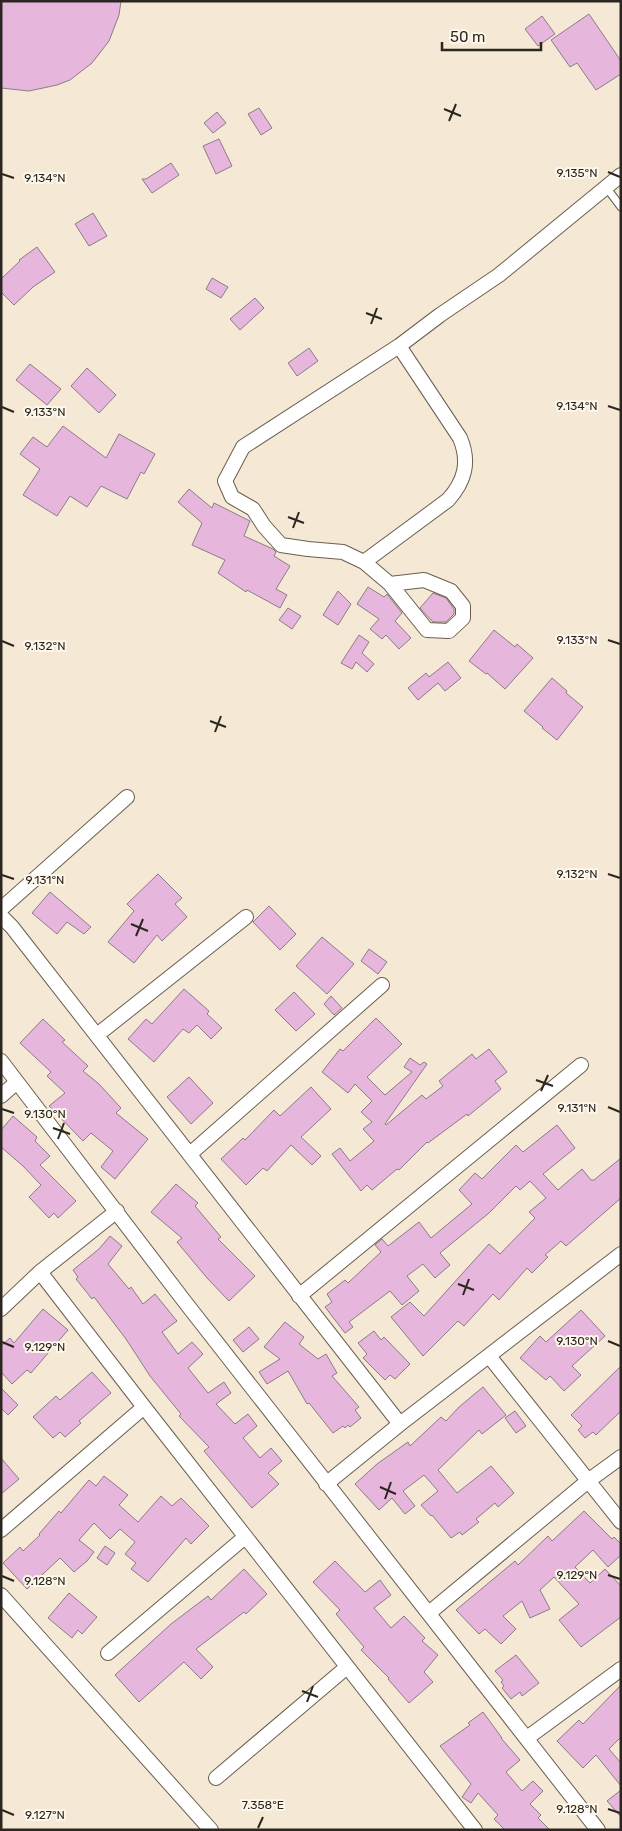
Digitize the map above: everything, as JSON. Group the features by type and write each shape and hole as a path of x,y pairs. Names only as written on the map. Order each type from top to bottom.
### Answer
{"street":[{"path":"390,584 424,580 451,591 463,606 463,618 449,631 427,630 390,584 364,562 343,552 281,545 264,526 253,509 232,497 224,481 243,447 400,346 440,315 499,275 621,175"},
{"path":"364,562 448,500 463,479 465,468 464,446 460,438 400,346"},
{"path":"1,909 127,797"},
{"path":"1,916 12,927 97,1034 400,1424"},
{"path":"97,1034 246,917"},
{"path":"190,1154 382,985"},
{"path":"1,1061 326,1484 598,1830"},
{"path":"300,1296 581,1065"},
{"path":"1,1096 18,1082"},
{"path":"1,1309 40,1272 117,1211"},
{"path":"326,1484 400,1424 621,1254"},
{"path":"40,1272 144,1408 475,1830"},
{"path":"489,1356 621,1522"},
{"path":"1,1530 144,1408"},
{"path":"429,1613 588,1481 621,1457"},
{"path":"108,1653 245,1536"},
{"path":"1,1595 211,1830"},
{"path":"216,1778 347,1667"},
{"path":"527,1738 621,1669"}],"lane":[{"path":"606,187 621,207"}],"building":[{"path":"1,1 121,1 119,15 109,41 92,63 70,80 29,91 1,88"},
{"path":"589,14 621,61 621,74 596,90 577,63 570,67 551,40"},
{"path":"542,16 555,34 538,46 525,29"},
{"path":"259,108 272,128 261,135 248,114"},
{"path":"217,112 226,123 213,133 204,123"},
{"path":"219,139 232,166 216,174 203,146"},
{"path":"171,163 179,175 152,193 142,179 146,179"},
{"path":"93,213 107,236 89,246 75,224"},
{"path":"37,247 55,272 33,287 14,305 1,292 1,279 19,260"},
{"path":"212,278 228,287 221,298 206,289"},
{"path":"255,298 264,308 240,330 230,319"},
{"path":"309,348 318,361 297,376 288,363"},
{"path":"30,364 61,389 47,405 16,380"},
{"path":"87,368 116,395 99,413 71,386"},
{"path":"63,426 106,458 119,434 155,454 144,474 141,472 127,499 101,486 87,507 70,496 57,516 23,495 40,469 20,454 33,437 47,447"},
{"path":"189,489 212,508 214,503 250,521 244,536 273,549 276,552 274,556 290,566 276,589 287,595 280,608 247,590 246,592 218,573 225,560 192,545 202,523 178,502"},
{"path":"368,587 384,597 387,594 402,613 395,621 411,638 399,649 386,635 382,639 370,629 379,619 357,604"},
{"path":"338,591 351,604 338,625 323,615"},
{"path":"433,593 446,598 454,609 454,614 446,622 433,622 420,608"},
{"path":"288,608 301,616 292,629 279,620"},
{"path":"494,630 515,647 517,644 533,658 505,689 487,673 469,661"},
{"path":"359,635 369,642 362,653 374,664 367,672 356,662 352,669 341,663"},
{"path":"448,662 461,678 445,691 438,683 418,700 408,688 426,673 429,677"},
{"path":"552,678 583,707 557,740 524,711"},
{"path":"158,874 182,898 175,904 187,917 162,941 157,935 134,963 108,942 134,911 127,904"},
{"path":"50,892 91,927 84,934 67,922 57,934 32,913"},
{"path":"269,906 296,934 280,950 253,922"},
{"path":"322,937 354,964 327,994 296,966"},
{"path":"369,949 387,962 378,974 361,961"},
{"path":"184,989 209,1011 207,1014 222,1028 211,1039 197,1025 189,1033 183,1029 154,1062 128,1039 146,1019 152,1024"},
{"path":"294,992 315,1014 296,1031 275,1010"},
{"path":"331,996 342,1008 334,1015 324,1004"},
{"path":"376,1018 402,1044 367,1077 385,1095 412,1072 404,1067 410,1058 420,1065 424,1062 427,1064 386,1125 422,1095 426,1099 443,1086 439,1081 472,1054 476,1059 489,1049 507,1072 495,1081 501,1089 468,1116 467,1114 427,1142 399,1170 397,1169 372,1190 367,1185 361,1191 332,1154 340,1148 350,1161 374,1141 363,1129 372,1122 361,1112 372,1101 355,1084 348,1093 322,1072 340,1049 343,1051"},
{"path":"43,1019 65,1040 62,1042 88,1066 83,1071 99,1084 121,1108 116,1113 148,1139 115,1179 101,1167 113,1151 91,1133 83,1141 49,1106 65,1093 47,1076 51,1072 20,1043"},
{"path":"189,1077 213,1103 191,1124 167,1097"},
{"path":"311,1087 331,1109 301,1137 321,1156 312,1165 291,1145 267,1171 263,1168 246,1185 221,1159 243,1138 245,1140 274,1110 280,1116"},
{"path":"13,1116 37,1137 35,1141 50,1156 40,1165 76,1201 58,1218 54,1213 49,1218 29,1197 41,1185 1,1147 1,1130"},
{"path":"557,1125 575,1148 543,1174 558,1190 582,1169 591,1180 594,1180 621,1158 621,1198 566,1246 561,1241 545,1255 548,1257 532,1273 527,1268 499,1300 493,1294 464,1326 458,1321 423,1356 391,1317 410,1302 424,1316 489,1244 500,1254 535,1218 529,1212 546,1198 530,1181 520,1190 516,1186 489,1213 440,1253 450,1265 435,1278 423,1264 407,1276 419,1291 402,1305 390,1291 349,1322 353,1327 345,1333 325,1307 332,1302 327,1294 345,1280 348,1283 381,1252 375,1245 382,1239 388,1246 419,1222 431,1238 472,1204 459,1190 475,1173 482,1179 516,1145 523,1152"},
{"path":"176,1184 198,1203 195,1206 221,1237 218,1239 255,1276 229,1301 177,1242 182,1238 151,1212"},
{"path":"110,1236 122,1246 108,1264 129,1289 131,1287 143,1304 155,1294 177,1321 162,1332 178,1354 192,1342 203,1354 188,1368 208,1393 224,1382 231,1393 216,1404 235,1424 248,1414 257,1426 243,1438 260,1458 271,1448 282,1461 268,1473 279,1484 252,1508 204,1451 209,1447 179,1416 181,1414 150,1376 126,1339 94,1297 92,1299 76,1279 78,1277 73,1270 99,1249"},
{"path":"43,1309 68,1330 31,1373 27,1370 12,1384 1,1372 1,1346 10,1338 14,1343"},
{"path":"581,1310 605,1336 572,1366 581,1375 564,1391 550,1376 546,1380 520,1358 540,1336 546,1342"},
{"path":"285,1322 304,1337 299,1344 318,1359 326,1354 337,1373 332,1376 359,1407 355,1410 361,1418 350,1427 348,1425 345,1428 343,1426 333,1433 309,1403 307,1404 288,1371 267,1384 259,1372 280,1359 264,1347"},
{"path":"249,1327 259,1339 243,1352 233,1340"},
{"path":"374,1331 381,1340 384,1337 410,1364 395,1379 390,1375 385,1380 363,1358 367,1354 358,1343"},
{"path":"621,1366 621,1411 596,1435 593,1432 585,1438 578,1430 582,1426 571,1415"},
{"path":"92,1372 111,1393 79,1421 81,1423 65,1437 60,1432 53,1438 33,1417 56,1396 60,1400"},
{"path":"483,1387 506,1415 482,1434 479,1430 438,1470 457,1493 491,1466 514,1493 498,1507 495,1503 476,1519 479,1522 462,1535 460,1532 451,1538 421,1505 438,1491 424,1475 403,1491 415,1506 405,1514 392,1498 379,1510 355,1484 377,1464 408,1442 410,1446 441,1417 446,1421 459,1407"},
{"path":"1,1388 18,1405 8,1415 1,1408"},
{"path":"515,1411 526,1426 516,1433 505,1418"},
{"path":"1,1458 19,1479 1,1494"},
{"path":"104,1476 128,1495 119,1505 138,1522 161,1496 172,1506 181,1498 209,1526 191,1544 186,1538 148,1582 131,1569 136,1563 125,1554 135,1542 120,1529 110,1539 94,1523 79,1540 94,1552 87,1561 74,1572 60,1558 27,1589 3,1563 20,1547 23,1551 40,1535 59,1511 61,1513 89,1480 96,1486"},
{"path":"584,1511 612,1539 614,1537 621,1544 621,1555 608,1567 593,1550 575,1567 590,1583 605,1569 621,1586 621,1617 581,1647 559,1620 579,1604 554,1577 540,1590 550,1609 530,1618 522,1601 503,1616 516,1629 501,1644 485,1629 479,1634 456,1610 515,1561 518,1565 548,1536 552,1541"},
{"path":"105,1546 115,1553 107,1565 97,1558"},
{"path":"335,1561 365,1592 380,1580 391,1595 374,1608 391,1628 404,1616 425,1638 422,1641 438,1655 424,1672 433,1682 409,1703 389,1678 361,1650 364,1647 336,1614 340,1610 313,1582"},
{"path":"244,1569 267,1594 246,1614 244,1612 196,1649 213,1667 201,1679 184,1662 139,1702 115,1675 171,1624 208,1596 211,1600"},
{"path":"69,1593 97,1617 82,1634 78,1630 72,1638 48,1618"},
{"path":"516,1655 539,1683 522,1696 520,1692 511,1699 502,1688 504,1686 501,1682 503,1680 495,1671"},
{"path":"621,1685 621,1737 609,1749 621,1763 621,1786 596,1755 583,1768 557,1741 579,1720 583,1724"},
{"path":"483,1712 501,1738 520,1760 506,1772 522,1791 533,1781 543,1791 530,1804 541,1815 538,1818 550,1830 505,1830 494,1819 498,1815 478,1793 471,1803 462,1797 471,1784 440,1746 470,1725 468,1723"},
{"path":"621,1790 621,1817 607,1801"}]}
